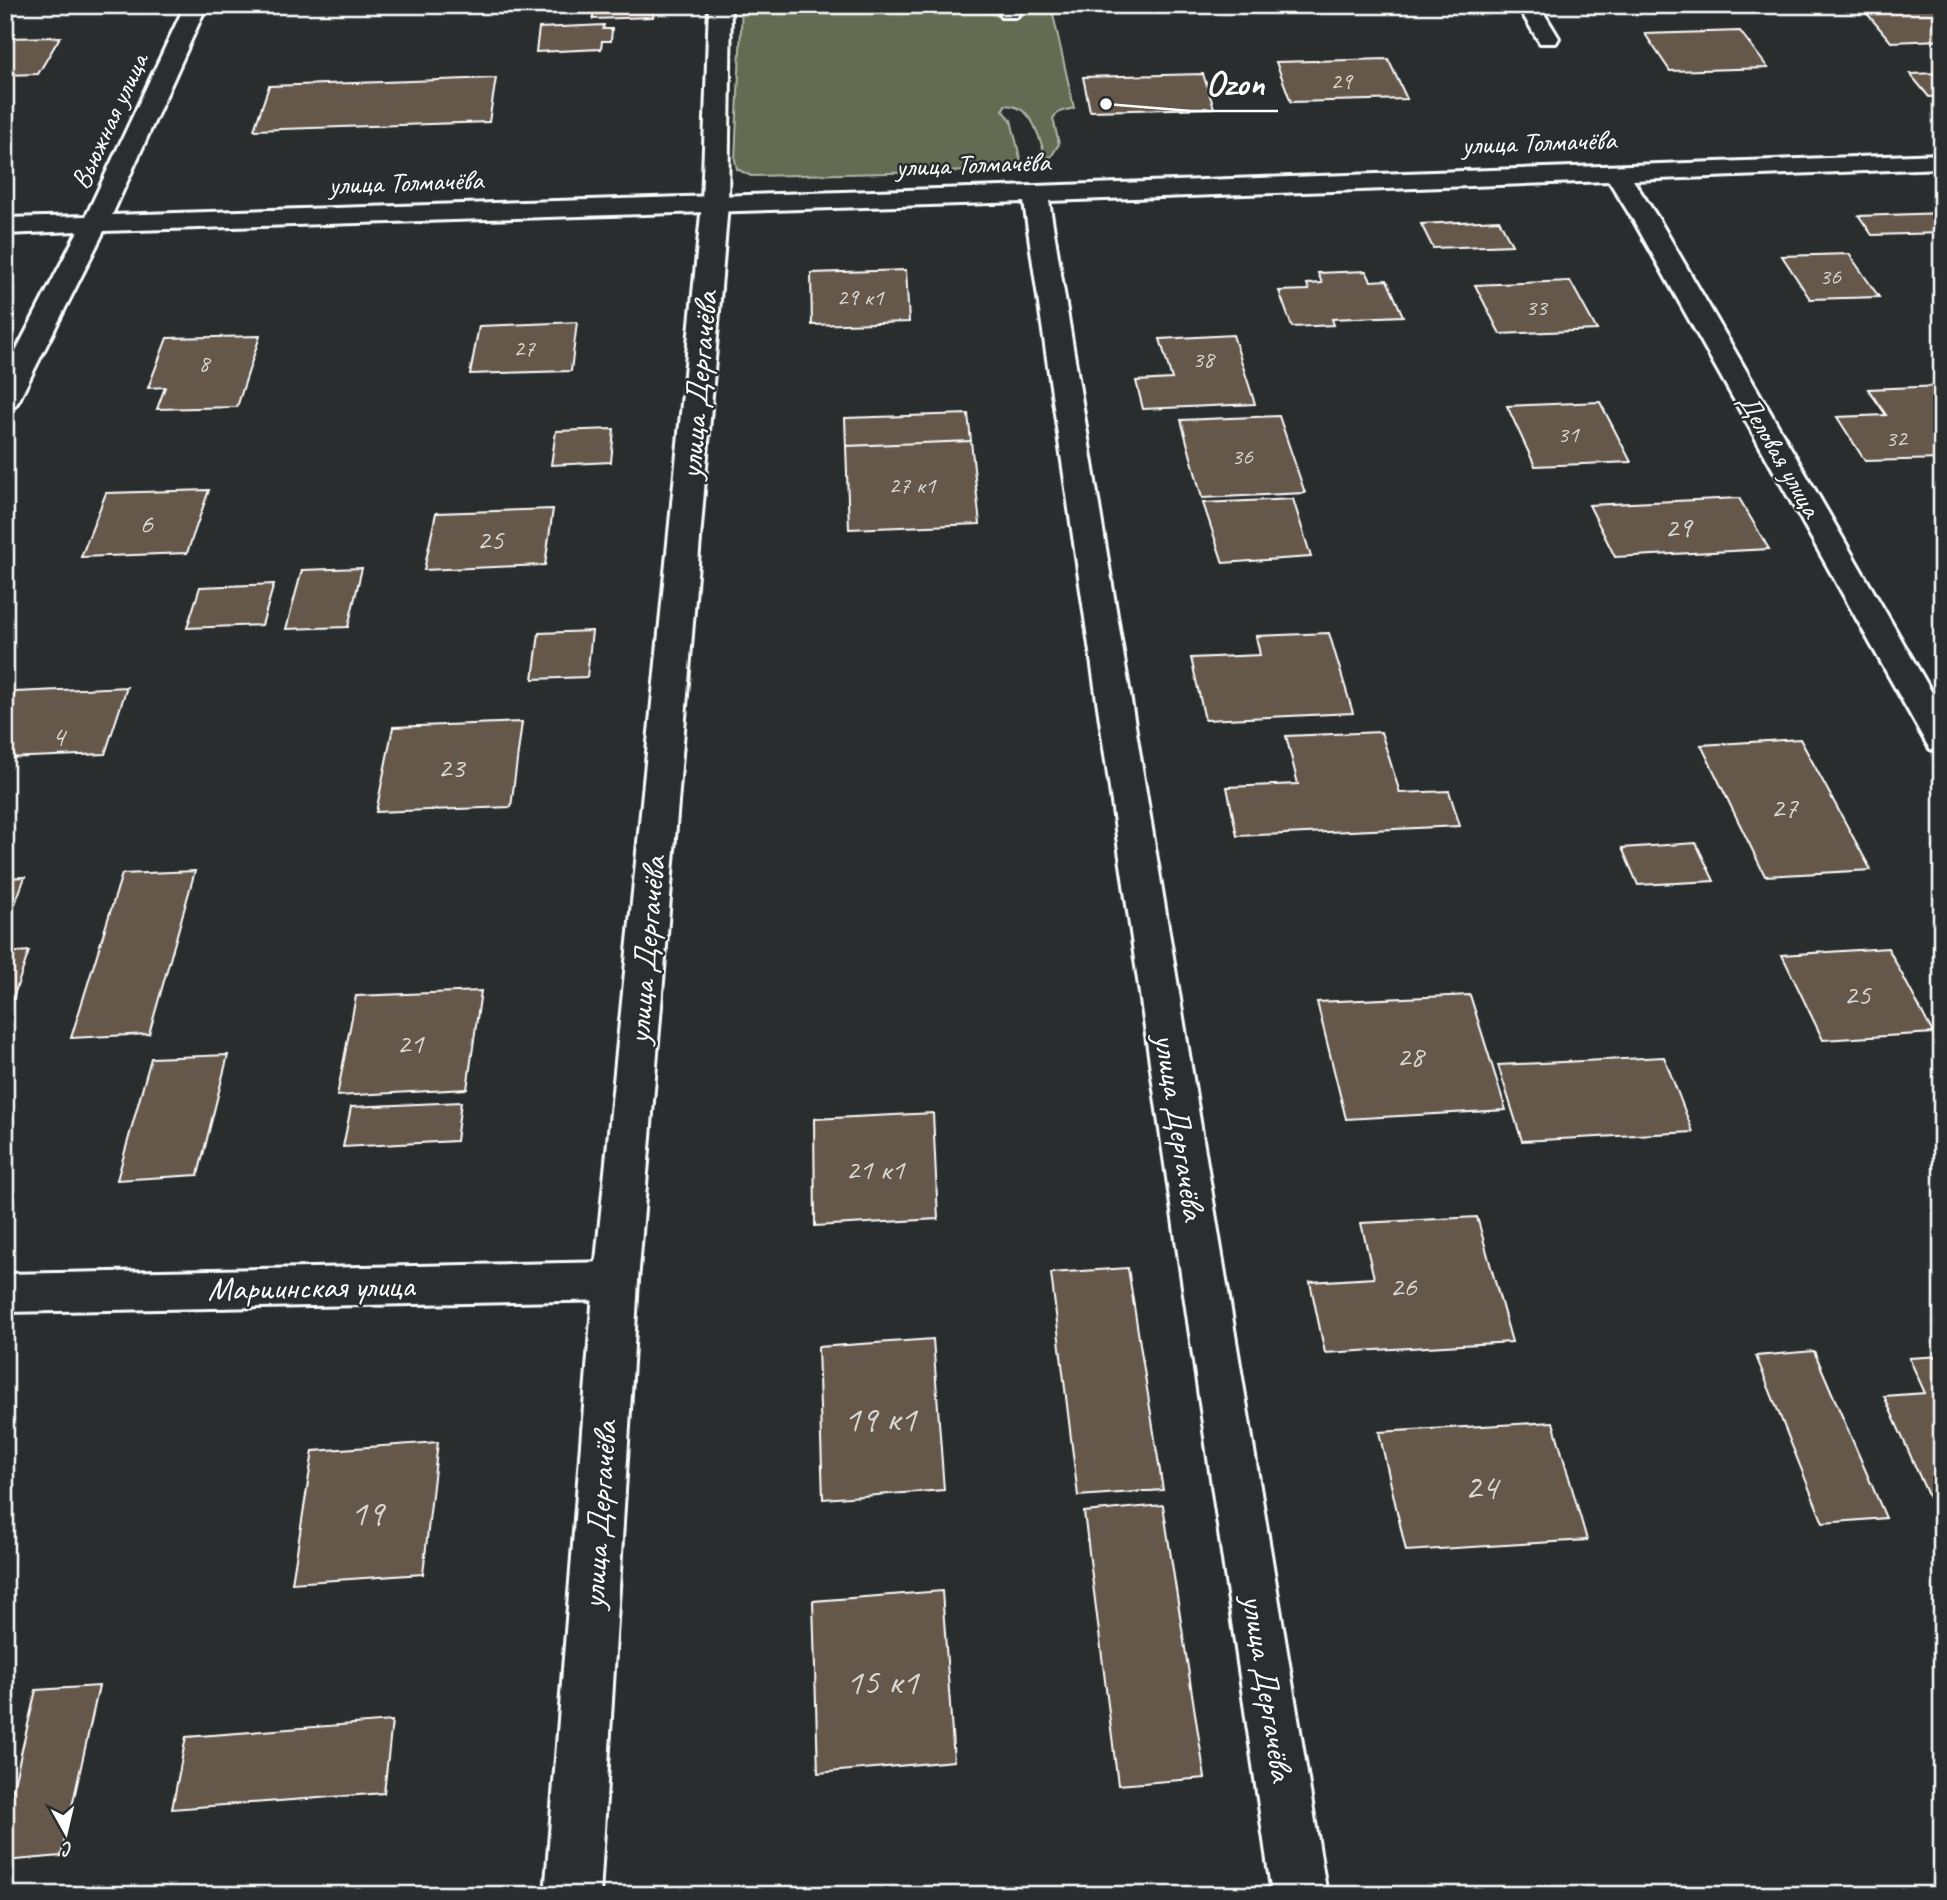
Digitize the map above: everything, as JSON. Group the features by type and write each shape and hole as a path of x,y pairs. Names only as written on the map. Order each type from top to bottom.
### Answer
{"street":[{"name":"Вьюжная улица","path":"5,400 95,223 195,5"},
{"name":"улица Дергачёва","path":"572,1895 616,1281 715,204 720,5"},
{"path":"1528,5 1548,38"},
{"name":"улица Толмачёва","path":"5,226 1035,194 1942,160"},
{"name":"Деловая улица","path":"1615,171 1648,223 1942,741"},
{"name":"улица Дергачёва","path":"1035,194 1300,1895"},
{"name":"Мариинская улица","path":"5,1293 616,1281"}],"green space":[{"path":"742,5 986,5 987,12 998,16 1012,14 1013,5 1071,5 1053,14 1074,108 1059,112 1053,118 1059,144 1051,157 1046,157 1037,131 1028,116 1022,110 1005,105 1003,110 1011,120 1023,170 751,176 737,169 735,160"}],"building":[{"path":"526,5 653,5 653,8 525,13"},
{"path":"1935,8 1942,16 1942,40 1891,42 1864,10"},
{"path":"654,9 653,17 593,19 593,12"},
{"path":"604,25 603,29 612,29 611,41 602,41 601,49 536,52 539,28"},
{"path":"1740,31 1768,68 1670,71 1645,34"},
{"path":"60,37 38,74 5,75 5,38"},
{"path":"1388,59 1407,99 1291,102 1276,62"},
{"path":"1942,73 1942,96 1929,97 1910,74"},
{"path":"1203,74 1214,108 1090,111 1083,77"},
{"path":"496,78 489,122 254,130 269,86"},
{"path":"1942,213 1942,233 1872,235 1859,216"},
{"path":"1499,220 1512,245 1433,248 1421,224"},
{"path":"1849,254 1879,297 1810,299 1782,256"},
{"path":"906,270 909,322 812,325 811,273"},
{"path":"1366,271 1371,281 1387,280 1403,316 1332,319 1334,325 1292,327 1279,291 1309,290 1307,284 1322,283 1318,273"},
{"path":"1570,281 1597,330 1500,334 1475,285"},
{"path":"577,322 571,371 470,374 479,326"},
{"path":"1233,335 1255,404 1143,409 1136,381 1172,379 1160,339"},
{"path":"260,336 237,407 157,409 165,387 148,388 167,338"},
{"path":"1942,386 1942,459 1865,461 1837,417 1886,415 1868,389"},
{"path":"1600,402 1631,462 1535,466 1507,406"},
{"path":"968,414 971,441 846,446 845,418"},
{"path":"1279,416 1305,493 1202,498 1181,420"},
{"path":"614,429 611,462 551,465 556,431"},
{"path":"971,441 980,524 849,529 846,446"},
{"path":"209,490 187,553 81,557 106,493"},
{"path":"1739,498 1769,549 1615,557 1589,505"},
{"path":"1293,499 1311,557 1223,563 1203,503"},
{"path":"553,509 545,565 424,570 436,513"},
{"path":"362,568 348,627 286,629 302,570"},
{"path":"274,584 262,625 187,628 200,587"},
{"path":"592,631 587,677 533,679 539,633"},
{"path":"1329,633 1353,713 1205,720 1191,658 1260,655 1256,636"},
{"path":"127,687 105,754 5,758 5,717 15,692"},
{"path":"522,722 511,807 376,812 393,727"},
{"path":"1381,732 1400,793 1449,791 1460,826 1237,836 1227,787 1298,784 1286,736"},
{"path":"1800,739 1871,870 1765,876 1701,745"},
{"path":"1696,843 1714,881 1638,885 1622,848"},
{"path":"195,871 149,1034 71,1038 122,874"},
{"path":"25,877 9,920 5,920 5,878"},
{"path":"1888,948 1933,1033 1823,1040 1782,955"},
{"path":"29,951 5,1022 5,953"},
{"path":"481,991 467,1089 337,1096 356,996"},
{"path":"1470,995 1506,1110 1346,1119 1317,1002"},
{"path":"228,1055 198,1175 117,1180 151,1058"},
{"path":"1664,1057 1693,1132 1522,1141 1498,1065"},
{"path":"461,1102 456,1141 343,1147 351,1107"},
{"path":"933,1113 938,1219 815,1226 814,1119"},
{"path":"1477,1217 1512,1342 1325,1353 1310,1282 1374,1278 1361,1223"},
{"path":"1128,1268 1163,1490 1078,1496 1051,1273"},
{"path":"933,1339 944,1490 823,1499 818,1347"},
{"path":"1814,1351 1886,1518 1823,1523 1756,1356"},
{"path":"1942,1356 1942,1527 1884,1396 1925,1393 1909,1358"},
{"path":"1553,1422 1587,1540 1406,1551 1379,1432"},
{"path":"438,1442 423,1574 292,1583 313,1451"},
{"path":"1163,1505 1205,1778 1118,1785 1084,1512"},
{"path":"942,1591 954,1761 818,1773 813,1601"},
{"path":"99,1686 61,1856 5,1861 5,1822 36,1690"},
{"path":"392,1721 384,1793 172,1809 186,1737"}],"place":[{"name":"Ozon","path":"1106,104"}]}
